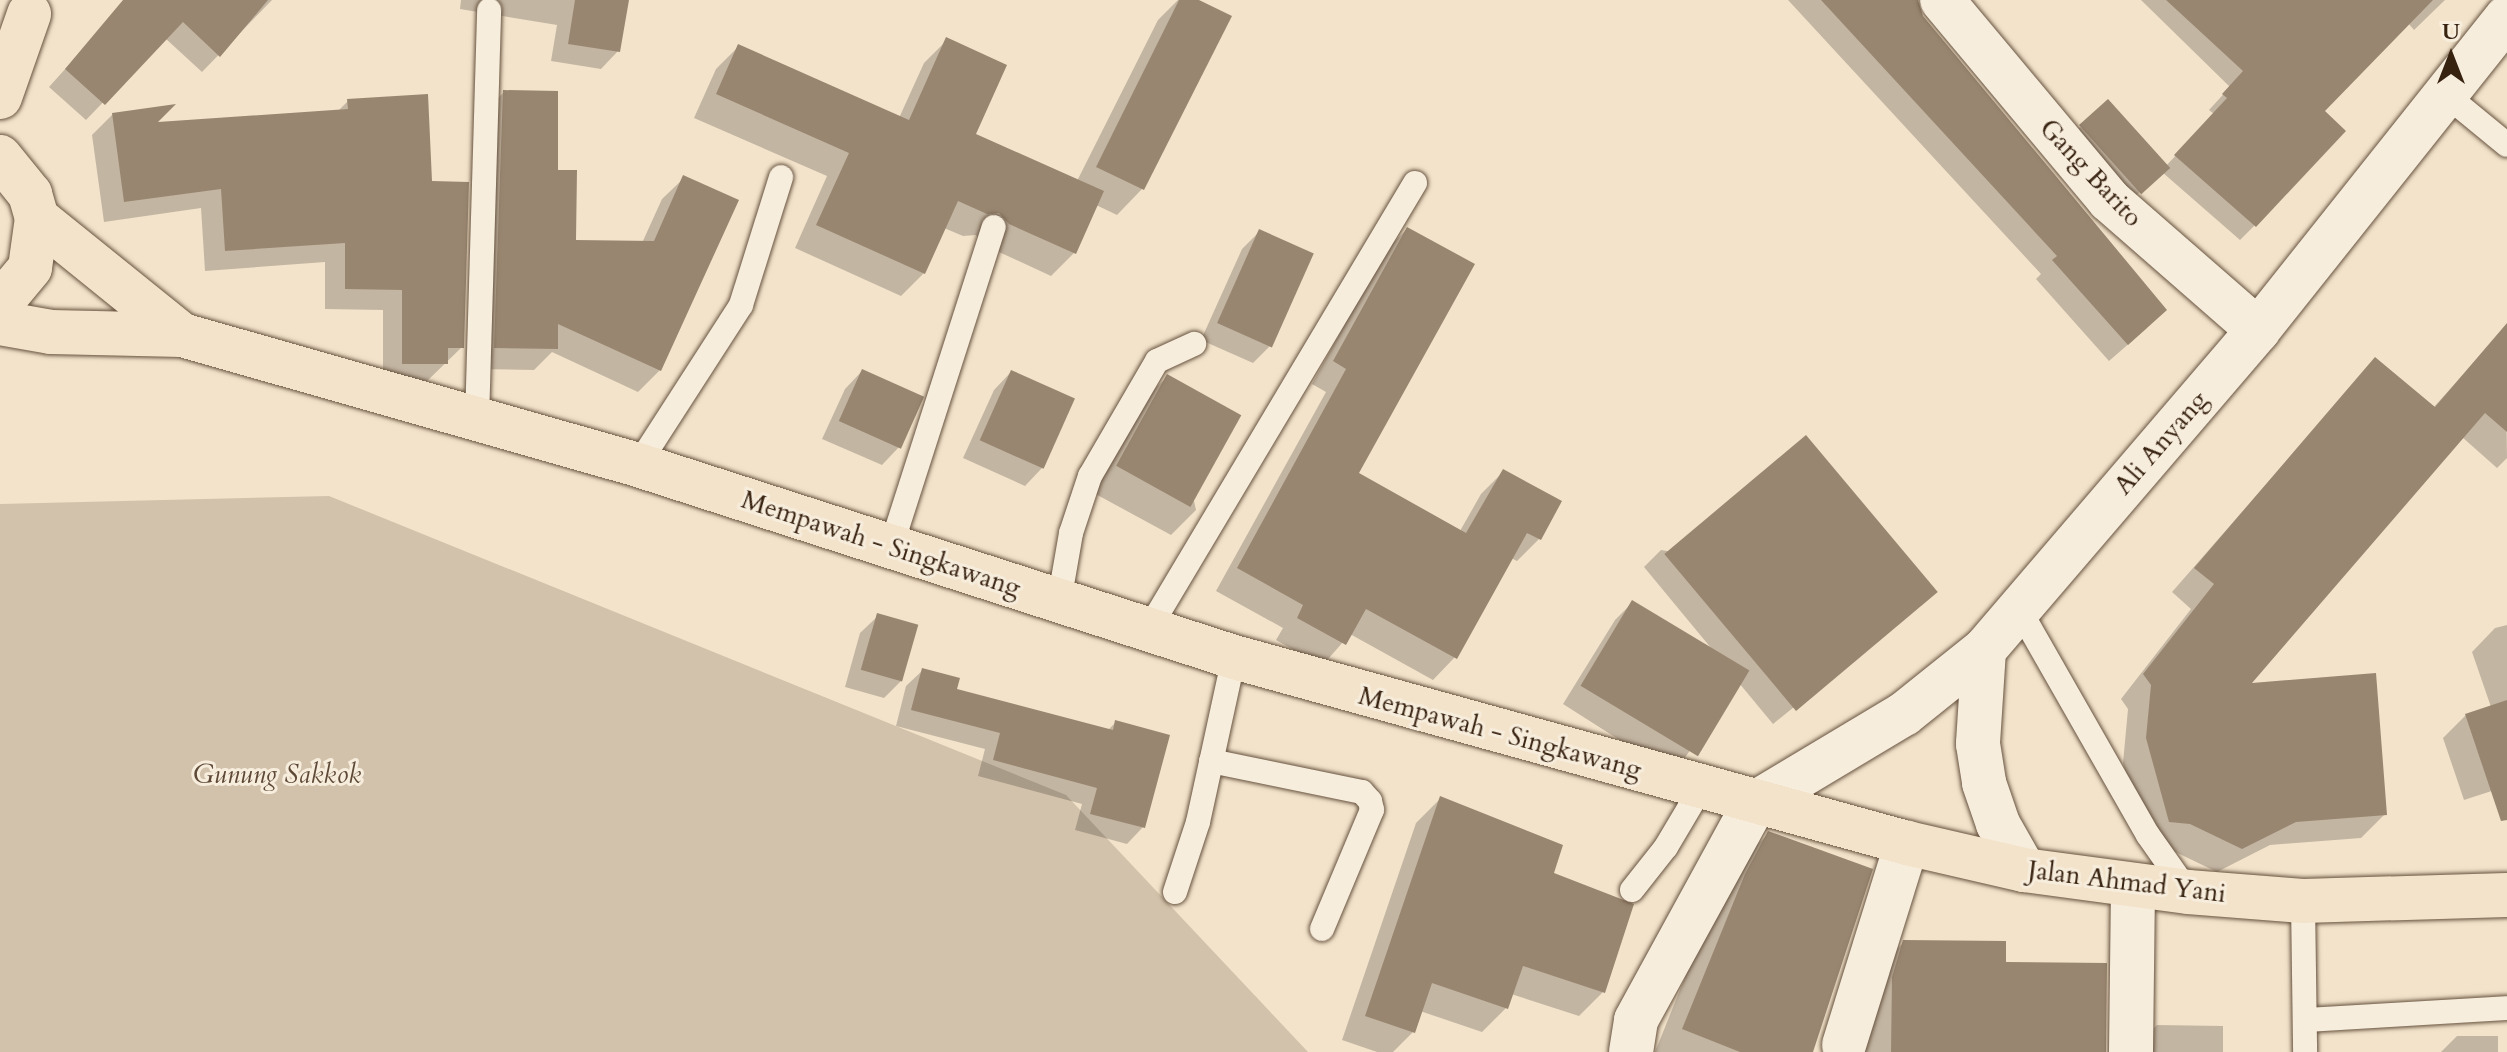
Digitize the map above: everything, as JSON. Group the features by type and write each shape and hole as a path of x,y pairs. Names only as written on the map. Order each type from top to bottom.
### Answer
{"main road":[{"path":"0,97 23,15"},
{"path":"0,157 30,194 37,218 30,268 0,304"},
{"path":"37,218 182,335"},
{"name":"Mempawah - Singkawang","path":"0,323 51,332 182,335 638,465 1147,632 1755,803"},
{"name":"Jalan Ahmad Yani","path":"1755,803 2024,870 2188,892 2303,901 2507,895"}],"street":[{"name":"Gang Barito","path":"1942,0 2109,200 2258,330"},
{"name":"Ali Anyang","path":"1755,803 1904,714 1984,650 2258,330 2507,17"},
{"path":"1984,650 1978,744 1984,783 1998,824 2024,870"},
{"path":"1631,1052 1636,1020 1755,803"},
{"path":"1844,1045 1907,843"},
{"path":"2131,1052 2133,885"}],"lane":[{"path":"477,420 489,10"},
{"path":"2445,94 2506,141"},
{"path":"638,465 741,305 781,177"},
{"path":"1147,632 1415,183"},
{"path":"891,547 994,227"},
{"path":"1059,602 1071,533 1090,476 1157,361 1194,344"},
{"path":"2019,609 2148,835 2188,892"},
{"path":"1175,892 1211,761 1234,657"},
{"path":"1211,761 1362,792 1370,801 1372,810 1322,929"},
{"path":"1632,890 1666,847 1701,788"},
{"path":"2303,901 2305,1052"},
{"path":"2306,1020 2507,1008"}],"green space":[{"name":"Gunung Sakkok","path":"329,496 1066,795 1308,1052 0,1052 0,504"}],"building":[{"path":"123,0 268,0 220,57 183,22 105,105 65,69"},
{"path":"575,0 629,0 620,52 568,44"},
{"path":"1179,0 1199,0 1232,16 1144,190 1096,167"},
{"path":"1821,0 1918,0 1923,16 2167,310 2128,345 2052,260 2057,256"},
{"path":"2166,0 2433,0 2325,111 2346,131 2256,227 2174,155 2227,98 2222,94 2243,71"},
{"path":"946,37 1007,65 976,134 1104,191 1076,254 1009,224 999,213 987,214 958,201 925,274 816,225 849,153 716,94 738,44 909,120"},
{"path":"503,90 558,91 558,170 577,170 576,240 654,241 683,175 739,200 661,371 558,324 558,349 494,348"},
{"path":"428,94 432,181 469,182 464,348 448,348 448,364 402,364 402,290 345,289 345,243 225,251 221,189 124,202 112,113 176,104 158,122 348,109 347,99"},
{"path":"2108,99 2170,168 2141,194 2079,125"},
{"path":"1407,227 1475,264 1359,473 1466,533 1503,469 1562,501 1541,540 1527,533 1457,659 1366,609 1346,645 1297,618 1303,605 1237,568 1346,369 1333,361"},
{"path":"1259,229 1314,253 1272,347 1217,323"},
{"path":"2507,323 2507,432 2485,413 2252,683 2376,673 2387,815 2296,822 2242,849 2190,824 2169,822 2146,738 2151,685 2143,674 2214,584 2194,568 2375,357 2435,407"},
{"path":"862,369 924,397 901,449 839,421"},
{"path":"1011,370 1075,398 1044,469 980,440"},
{"path":"1167,374 1241,415 1190,507 1116,466"},
{"path":"1806,435 1938,592 1796,711 1664,554"},
{"path":"1632,600 1749,671 1698,756 1580,686"},
{"path":"877,613 918,625 902,682 861,670"},
{"path":"922,668 960,678 957,689 1113,730 1115,720 1170,735 1145,828 1090,814 1097,788 993,760 1000,733 911,710"},
{"path":"2507,700 2507,820 2501,821 2465,714"},
{"path":"1440,796 1563,845 1554,873 1634,904 1605,993 1523,966 1508,1009 1432,983 1415,1033 1365,1016"},
{"path":"1768,831 1873,869 1813,1052 1740,1052 1682,1029 1745,874"},
{"path":"1903,940 2006,941 2006,962 2107,963 2106,1052 1891,1052 1892,977"}]}
